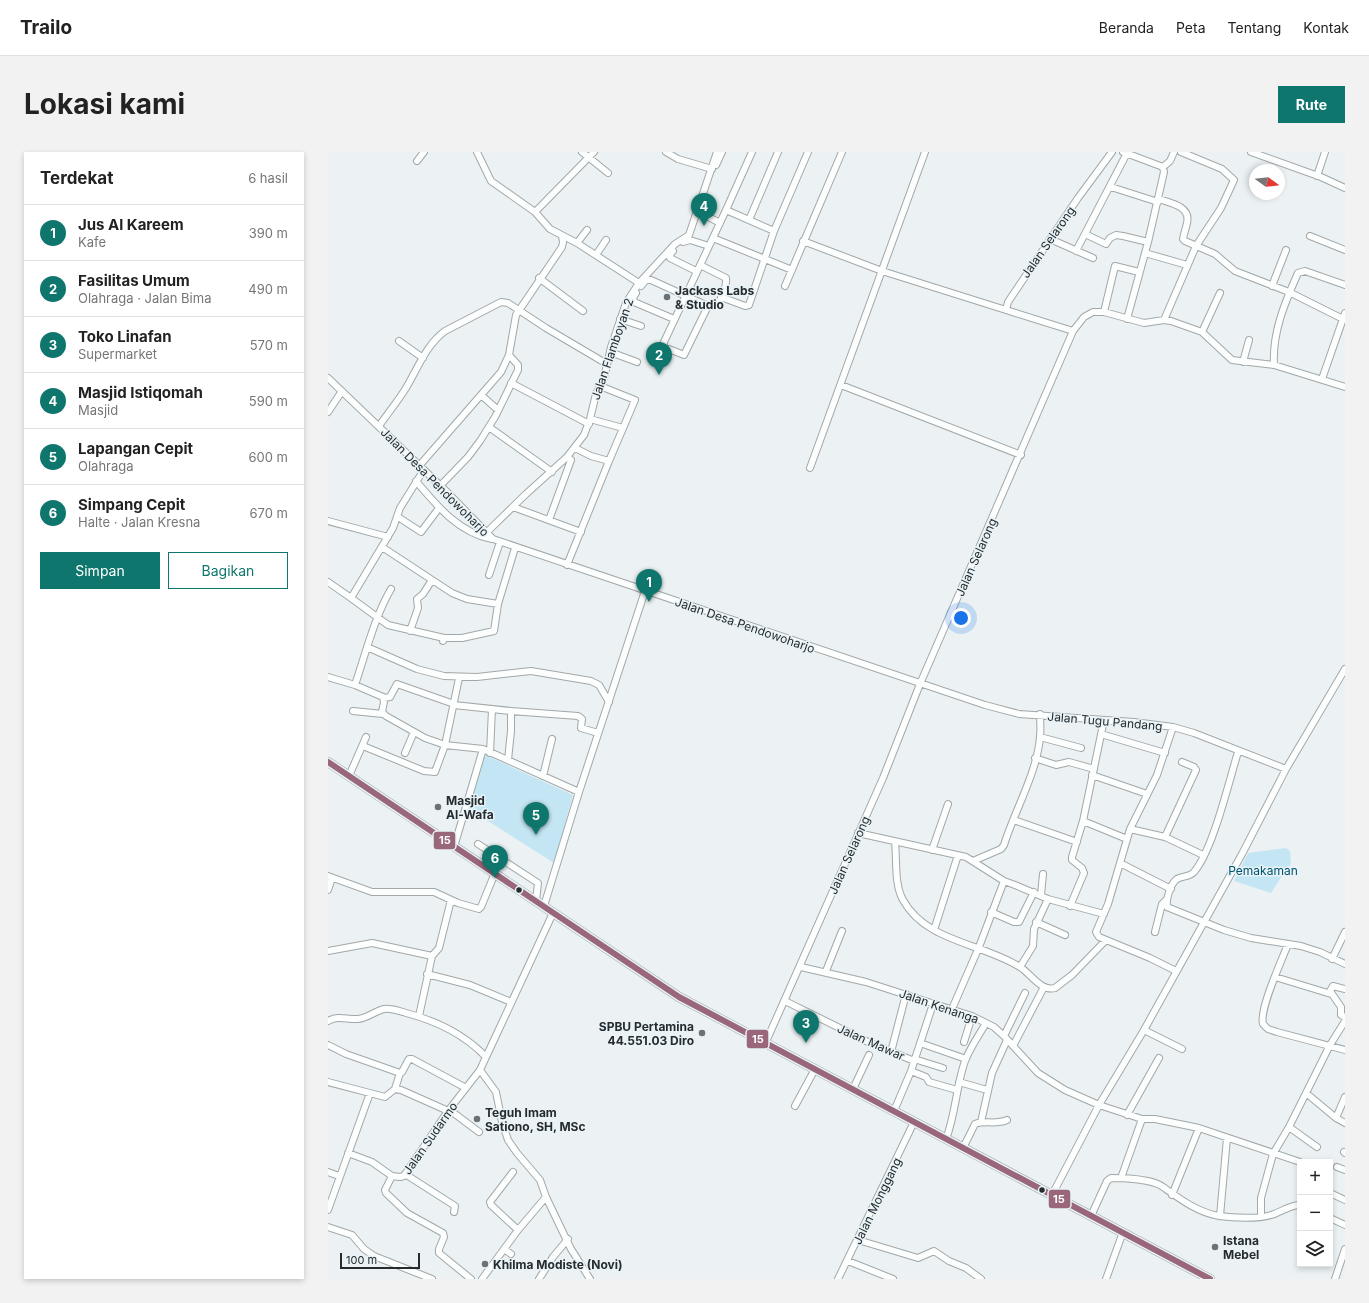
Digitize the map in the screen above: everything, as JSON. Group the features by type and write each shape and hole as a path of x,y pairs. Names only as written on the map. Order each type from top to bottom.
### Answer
{"main road":[{"path":"328,762 679,997 963,1148 1053,1192 1091,1216 1210,1279"}],"street":[{"path":"417,161 424,152"},
{"path":"477,152 491,181 535,212 550,229 577,243 639,283"},
{"path":"582,152 592,155 608,173"},
{"path":"666,152 678,159 712,169"},
{"name":"Jalan Flamboyan 2","path":"486,534 512,507 552,472 575,448 590,422 595,397 604,378 620,319 629,297 639,283 675,244 689,235 717,152"},
{"path":"720,223 704,216 700,210 722,152"},
{"path":"748,220 778,152"},
{"path":"721,297 745,306 748,305 774,231 808,152"},
{"path":"785,286 842,152"},
{"path":"810,468 925,152"},
{"name":"Jalan Selarong","path":"1006,310 1012,294 1112,152"},
{"path":"1127,319 1158,201 1163,167 1170,161 1174,152"},
{"path":"1164,320 1196,246 1221,208 1234,180 1222,169 1181,152"},
{"path":"1251,152 1345,188"},
{"path":"1317,176 1325,152"},
{"path":"708,306 687,350 682,356 664,347 664,342 674,319 726,210 749,153"},
{"path":"1076,251 1111,187 1125,153 1163,167"},
{"path":"535,212 592,155"},
{"path":"1111,187 1177,205 1185,211 1188,219 1183,239 1215,254 1235,271 1344,316 1322,379"},
{"path":"726,210 774,231"},
{"path":"577,243 587,230"},
{"path":"1085,234 1106,244 1110,238 1116,235 1148,242"},
{"path":"352,598 388,537 398,517 400,508 416,481 421,468 501,372 509,356 513,326 519,310 562,247 562,236"},
{"path":"1310,236 1345,250"},
{"path":"713,238 764,260 792,270"},
{"path":"1050,239 1093,258"},
{"path":"596,255 606,240"},
{"path":"696,271 671,259 670,254 687,240 709,246"},
{"path":"803,241 882,271 1073,331"},
{"path":"1272,286 1286,250"},
{"path":"1145,252 1187,265"},
{"path":"674,319 635,302 633,298 648,280 686,295 708,306 718,304 727,282 726,278 700,265"},
{"path":"1139,272 1115,266 1104,312 1150,324 1164,320 1202,332 1229,358 1243,362 1274,365 1345,387"},
{"path":"1274,365 1275,340 1289,292 1298,273 1302,270 1345,285"},
{"path":"540,278 583,311"},
{"path":"1202,332 1220,293"},
{"path":"379,426 404,392 422,358 433,342 445,331 497,303 506,302 607,364"},
{"name":"Jalan Selarong","path":"765,1044 858,833 920,684 1021,455 1073,331 1084,317 1093,312 1104,312"},
{"path":"620,319 641,326"},
{"path":"1243,362 1249,340"},
{"path":"399,341 422,358"},
{"path":"610,352 637,362"},
{"path":"440,486 468,457 489,427 519,368 517,362 509,356"},
{"name":"Jalan Desa Pendowoharjo","path":"328,378 440,486 486,534 493,539 515,548 920,684"},
{"path":"511,383 590,422 623,428"},
{"path":"841,385 1021,455"},
{"path":"567,565 634,399 600,386"},
{"path":"328,412 342,391"},
{"path":"481,395 498,410"},
{"path":"489,427 552,472"},
{"path":"575,448 591,456 609,461"},
{"path":"549,520 572,460 567,457"},
{"path":"416,481 438,508 467,531 478,536 493,539"},
{"path":"512,507 581,532"},
{"path":"398,517 421,532 438,508"},
{"path":"328,521 388,537"},
{"path":"489,575 500,542"},
{"path":"382,547 432,580 460,596 498,604"},
{"path":"328,582 388,625 444,640 492,632 498,604 515,548"},
{"path":"410,631 418,608 417,599 423,594 432,580"},
{"path":"355,685 367,647 390,589"},
{"path":"544,906 598,733 646,591"},
{"path":"367,647 427,672 459,678 532,671 598,683 609,702"},
{"path":"1053,1192 1100,1105 1144,1030 1242,854 1286,769 1345,669"},
{"path":"328,677 355,685 384,698 390,697 397,684 454,704 511,711 578,716 582,719 581,728 598,733"},
{"path":"363,746 424,771 434,773 445,745 459,678"},
{"name":"Jalan Tugu Pandang","path":"920,684 1003,710 1173,727 1194,733 1238,752 1286,769"},
{"path":"383,714 384,698"},
{"path":"490,753 492,709"},
{"path":"353,711 383,714 414,732 445,745 483,749 579,792"},
{"path":"508,760 511,731 511,711"},
{"path":"973,861 1003,847 1014,820 1035,758 1040,737 1040,714"},
{"path":"1070,906 1084,872 1082,868 1072,860 1073,852 1083,821 1104,720"},
{"path":"1173,727 1157,774 1130,829 1104,914 1096,932 1097,936 1150,958 1176,971"},
{"path":"405,753 414,732"},
{"path":"1101,734 1165,754"},
{"path":"349,776 366,737"},
{"path":"1040,737 1081,748"},
{"path":"543,776 552,739"},
{"path":"454,847 483,749"},
{"path":"1238,752 1218,816 1203,856 1194,872 1176,880 1167,899 1167,905 1170,908 1203,922 1251,938 1312,949 1345,964"},
{"path":"1035,758 1056,765 1066,762 1147,794"},
{"path":"1165,837 1196,770 1194,767 1182,762"},
{"path":"932,850 948,804"},
{"path":"1014,820 1077,842"},
{"path":"1083,821 1127,839"},
{"path":"1130,829 1165,837 1203,856"},
{"path":"858,833 958,855 973,861 1004,881 1048,899 1104,914"},
{"path":"895,842 902,899 921,922 944,936 979,947 1020,967 1044,987 1055,988 1072,975 1106,940"},
{"path":"478,844 538,883 536,901"},
{"path":"934,930 958,855"},
{"path":"1120,864 1171,889"},
{"path":"328,890 330,877 372,892 434,892 467,906 480,908 495,873"},
{"path":"1041,895 1043,874"},
{"path":"952,1009 979,947 1004,881"},
{"path":"991,912 1014,922 1019,922 1034,892"},
{"path":"1020,967 1033,946 1036,922 1048,899"},
{"path":"1155,932 1162,904 1167,899"},
{"path":"419,1016 427,974 432,956 439,948 451,900"},
{"name":"Jalan Sudarmo","path":"348,1153 372,1162 392,1176 401,1177 405,1174 448,1111 480,1070 553,913"},
{"path":"1036,922 1065,935"},
{"path":"826,971 842,932"},
{"path":"1332,959 1345,932"},
{"path":"328,951 372,943 432,956"},
{"path":"1288,944 1275,977 1262,1018 1263,1024 1268,1029 1277,1032 1345,1050"},
{"name":"Jalan Kenanga","path":"800,966 826,971 906,994 972,1016 986,1023 1006,1038 1038,1073 1048,1080 1065,1090 1100,1105 1142,1119 1155,1119 1199,1128 1297,1161"},
{"path":"427,974 470,985 511,1002"},
{"path":"1275,977 1331,994"},
{"path":"1345,989 1333,986 1330,989 1331,994 1341,1008 1341,1015 1345,1017"},
{"path":"1013,1046 1044,987"},
{"path":"981,1122 992,1073 1025,993"},
{"path":"891,1052 906,994"},
{"name":"Jalan Mawar","path":"785,1001 891,1052 943,1068"},
{"path":"894,1111 911,1071 933,1004"},
{"path":"328,1021 339,1017 362,1019 385,1009 419,1016 460,1034 486,1057"},
{"path":"964,1042 972,1016"},
{"path":"1261,1217 1261,1198 1273,1154 1289,1127 1330,1045 1345,1021"},
{"path":"946,1139 953,1118 957,1090 966,1059 986,1023"},
{"path":"1144,1030 1182,1049"},
{"path":"920,1043 966,1059"},
{"path":"328,1045 346,1054 400,1073"},
{"path":"853,1089 869,1054"},
{"path":"1127,1115 1159,1058"},
{"path":"328,1082 385,1097 395,1089 400,1073 410,1059 466,1088"},
{"path":"926,1077 930,1064"},
{"path":"795,1106 815,1069"},
{"path":"480,1070 496,1092 502,1122 508,1140 540,1180 546,1197 568,1239 573,1253 590,1279"},
{"path":"911,1071 926,1077 929,1082 957,1090"},
{"path":"959,1082 987,1090"},
{"path":"395,1089 429,1101 448,1111 479,1132"},
{"path":"328,1210 370,1093"},
{"path":"1306,1093 1336,1118 1345,1123"},
{"path":"1336,1118 1345,1097"},
{"path":"1121,1178 1142,1119"},
{"path":"963,1148 975,1124 981,1122 997,1123 1007,1120"},
{"name":"Jalan Monggang","path":"838,1279 914,1122"},
{"path":"1289,1127 1317,1147"},
{"path":"1172,1195 1199,1128"},
{"path":"1220,1216 1227,1138"},
{"path":"1337,1167 1345,1170"},
{"path":"328,1172 339,1176"},
{"path":"513,1172 496,1192 490,1202 491,1205 518,1230"},
{"path":"405,1174 455,1206 454,1212"},
{"path":"392,1176 385,1190 386,1193 407,1213 443,1233 444,1237 438,1252 471,1279"},
{"path":"1091,1216 1107,1181 1111,1178 1121,1178 1161,1186 1172,1195 1197,1209 1220,1216 1261,1217 1272,1215 1297,1205"},
{"path":"1333,1194 1345,1200"},
{"path":"482,1279 518,1230 546,1197"},
{"path":"1333,1219 1345,1225"},
{"path":"328,1227 352,1235 364,1249 374,1256 432,1279"},
{"path":"1106,1279 1123,1232"},
{"path":"539,1279 553,1257 568,1239"},
{"path":"858,1240 916,1257 923,1257 934,1251 950,1261 966,1268 981,1279"},
{"path":"504,1249 511,1254"},
{"path":"1335,1279 1345,1249"},
{"path":"848,1261 889,1278"}],"green space":[{"path":"483,754 573,795 554,863 466,807"},
{"name":"Pemakaman","path":"1286,848 1290,851 1291,864 1288,867 1288,872 1284,873 1271,893 1234,881 1248,853"}],"transit line":[{"name":"15","path":"328,762 679,997 1210,1279"}],"place":[{"name":"Masjid Istiqomah","path":"704,226"},
{"name":"Jackass Labs & Studio","path":"667,297"},
{"name":"Fasilitas Umum","path":"659,375"},
{"name":"Jus Al Kareem","path":"649,602"},
{"name":"Masjid Al-Wafa","path":"438,807"},
{"name":"Lapangan Cepit","path":"536,835"},
{"name":"Simpang Cepit","path":"495,878"},
{"name":"SPBU Pertamina 44.551.03 Diro","path":"702,1033"},
{"name":"Toko Linafan","path":"806,1043"},
{"name":"Teguh Imam Sationo, SH, MSc","path":"477,1119"},
{"name":"Istana Mebel","path":"1215,1247"},
{"name":"Khilma Modiste (Novi)","path":"485,1264"}]}
